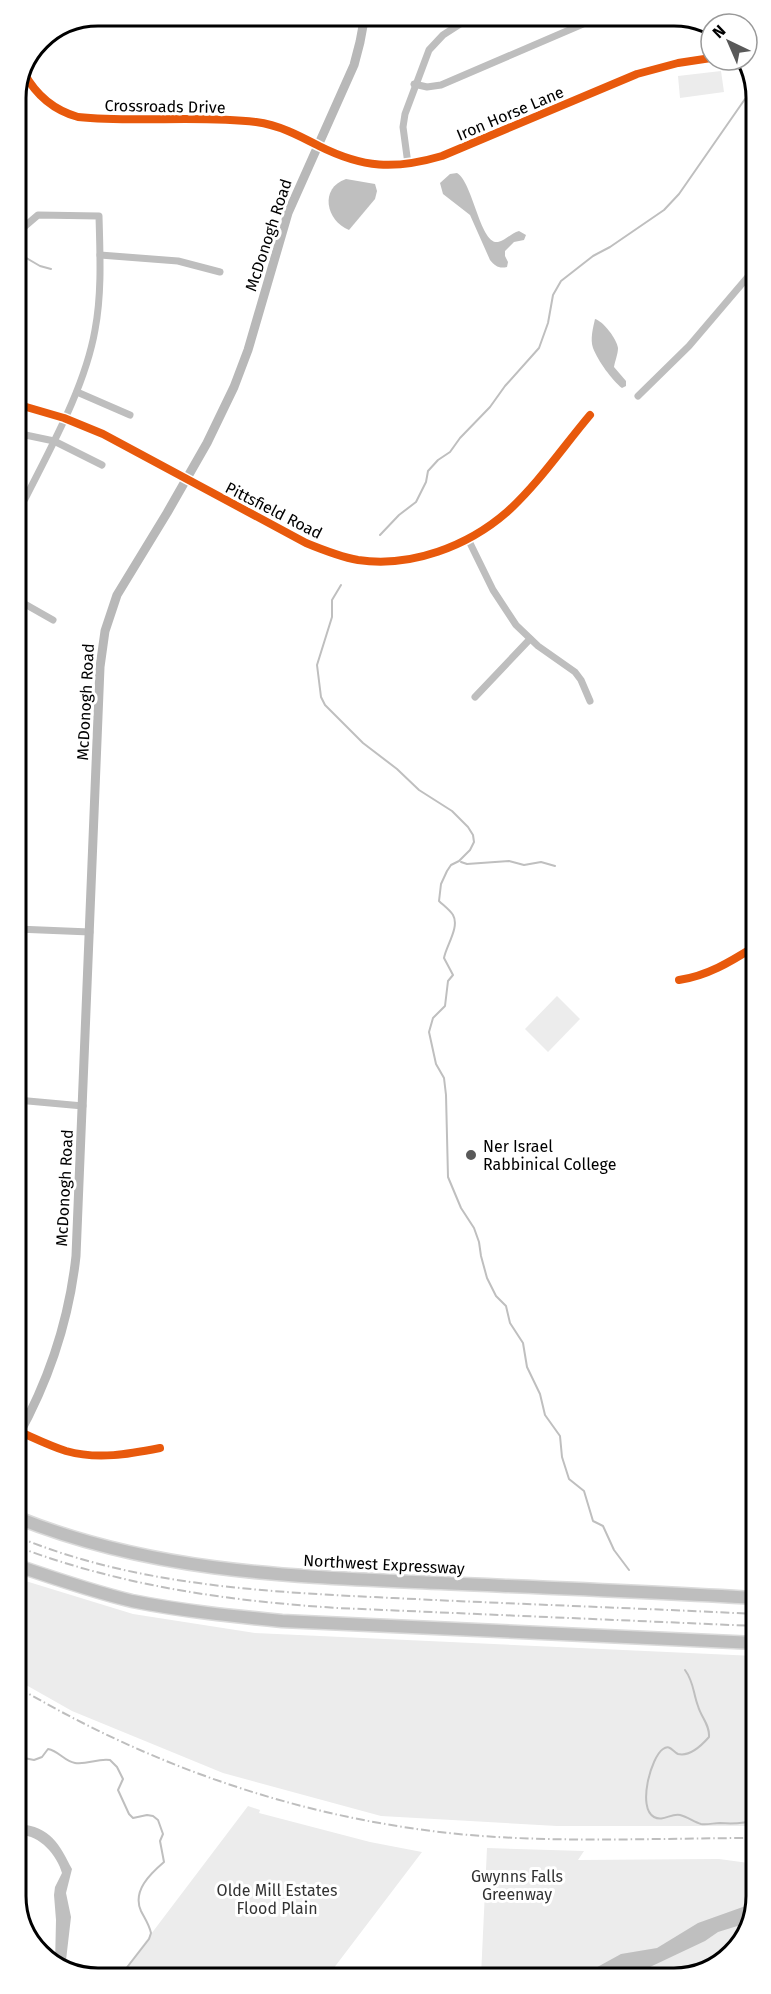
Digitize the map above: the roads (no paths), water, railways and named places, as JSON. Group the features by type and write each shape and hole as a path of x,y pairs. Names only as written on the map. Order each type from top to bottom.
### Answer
{"highway":[{"name":"Northwest Expressway","path":"26,1521 103,1546 184,1564 226,1570 340,1579 746,1598"},
{"path":"26,1569 57,1580 131,1600 222,1615 338,1624 746,1643"}],"main road":[{"name":"McDonogh Road","path":"26,1420 40,1394 57,1350 73,1281 79,1222 100,667 105,631 112,606 122,586 186,480 217,423 241,369 288,213 354,65 363,26"}],"street":[{"path":"408,164 404,127 405,114 414,84 429,50 459,26"},
{"path":"414,84 427,87 441,85 578,26"},
{"name":"Iron Horse Lane","path":"318,146 361,163 382,166 408,164 442,156 637,74 699,60"},
{"name":"Crossroads Drive","path":"28,79 46,102 67,114 78,117 257,122 290,130 318,146"},
{"path":"26,225 38,214 99,216 100,255 95,331 77,392 26,497"},
{"path":"100,255 178,261 220,272"},
{"path":"638,396 689,346 746,279"},
{"path":"77,392 130,415"},
{"name":"Pittsfield Road","path":"26,407 64,418 103,434 306,543 359,560 410,559 468,539 493,523 517,502 590,415"},
{"path":"26,434 54,441 102,465"},
{"path":"468,539 502,605 516,625 552,657 575,672 590,701"},
{"path":"26,605 53,620"},
{"path":"475,697 530,639"},
{"path":"26,929 90,932"},
{"path":"679,980 705,973 746,952"},
{"path":"26,1101 83,1106"},
{"path":"26,1436 57,1448 86,1455 128,1455 160,1448"}],"waterway":[{"path":"380,535 399,515 416,502 426,482 428,471 450,452 539,348 548,323 553,295 561,281 593,256 664,210 679,194 745,99"},
{"path":"26,258 51,269"},
{"path":"341,585 332,600 332,617 317,665 321,697 325,705 363,743 397,769 419,790 452,811 473,835 474,842 470,850 459,861 451,865 441,884 439,901 452,913 455,920 454,931 444,958 453,975 448,981 445,1006 433,1018 429,1032 436,1064 444,1078 448,1177 461,1208 474,1228 487,1278 496,1296 506,1306 510,1323 523,1343 527,1367 540,1394 545,1415 560,1436 562,1457 569,1479 584,1491 593,1521 603,1526 614,1550 629,1570"},
{"path":"461,862 467,864 509,861 524,865 541,862 555,866"},
{"path":"685,1670 709,1737 687,1754 678,1754 667,1747 658,1754 650,1772 646,1794 649,1812 657,1818 680,1815 703,1824 746,1822"},
{"path":"26,1758 34,1760 42,1757 48,1749 75,1763 110,1760 117,1767 123,1779 118,1790 129,1814 133,1818 147,1815 158,1820 163,1834 160,1841 164,1862 144,1883 139,1897 141,1911 151,1933 127,1968"}],"railway":[{"path":"26,1540 109,1566 202,1584 250,1589 346,1596 746,1614"},
{"path":"26,1550 57,1561 136,1582 256,1601 338,1608 746,1626"},
{"path":"26,1692 125,1743 180,1766 236,1787 351,1818 410,1828 505,1837 746,1838"}],"place":[{"name":"Ner Israel Rabbinical College","path":"471,1155"}],"park label":[{"name":"Gwynns Falls Greenway","path":"517,1885"},
{"name":"Olde Mill Estates Flood Plain","path":"277,1899"}]}
